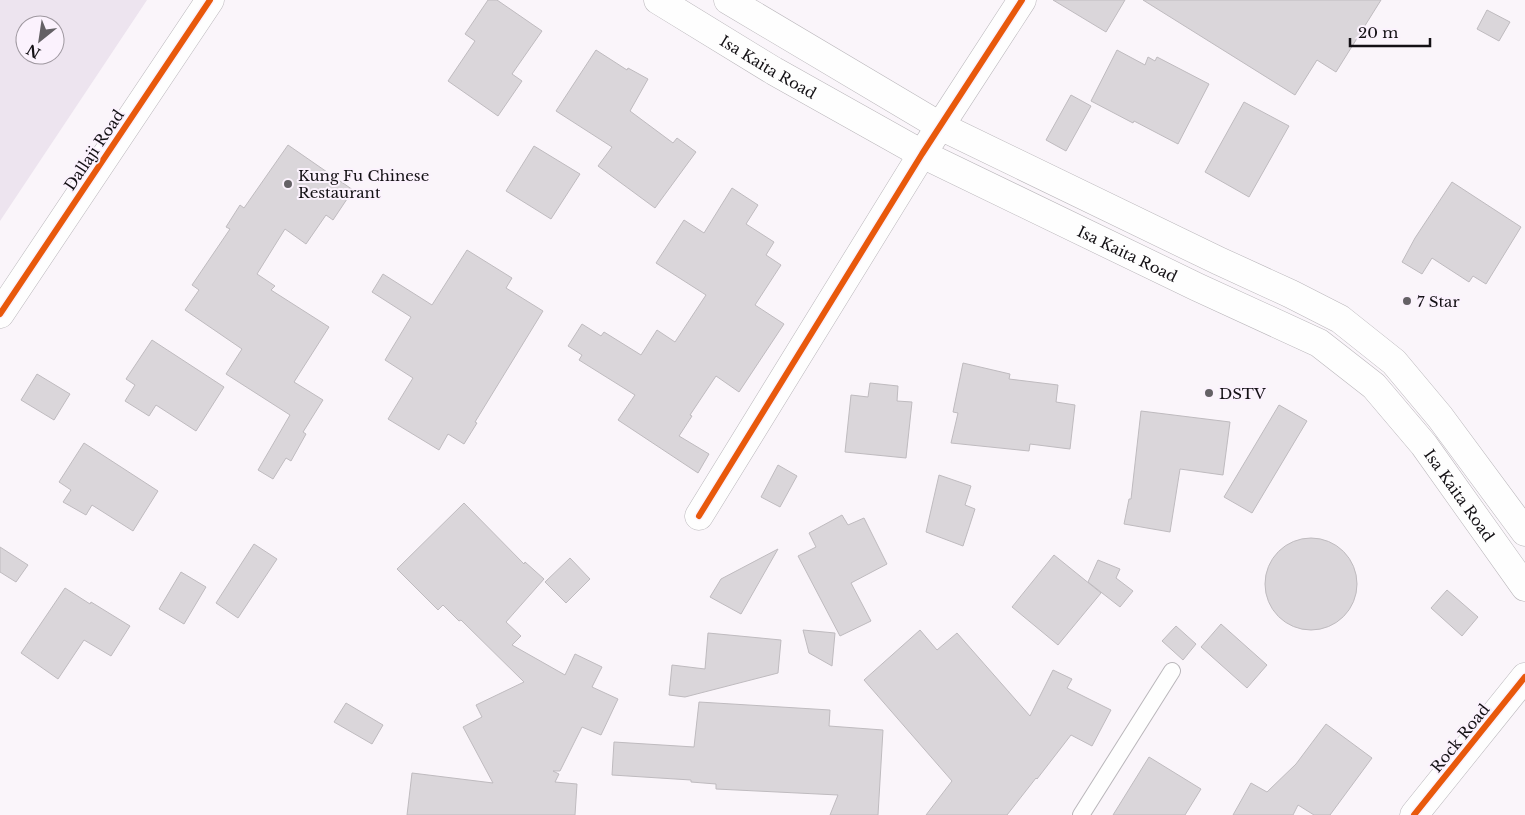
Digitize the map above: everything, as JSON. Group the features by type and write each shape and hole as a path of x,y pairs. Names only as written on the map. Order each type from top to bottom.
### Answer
{"main road":[{"name":"Dallaji Road","path":"0,314 210,0"},
{"name":"Isa Kaita Road","path":"658,0 774,71 922,154 1319,343 1374,386 1424,445 1525,587"},
{"name":"Isa Kaita Road","path":"728,0 940,126 1291,294 1340,320 1394,362 1440,417 1525,532"},
{"path":"699,516 922,154 1022,0"},
{"name":"Rock Road","path":"1414,815 1525,677"}],"lane":[{"path":"1081,815 1172,672"}],"shaded area":[{"path":"0,0 147,0 0,221"}],"building":[{"path":"488,0 497,0 542,31 512,74 522,81 498,116 448,81 475,41 465,34"},
{"path":"1053,0 1125,0 1106,32"},
{"path":"1143,0 1381,0 1336,72 1317,60 1295,95"},
{"path":"1487,10 1510,22 1499,41 1477,29"},
{"path":"596,50 627,70 628,68 648,79 630,111 673,143 677,138 696,152 655,208 598,166 612,147 556,111"},
{"path":"1117,50 1145,65 1148,57 1155,61 1157,57 1209,84 1178,144 1091,101"},
{"path":"1071,95 1091,106 1066,151 1046,140"},
{"path":"1244,102 1289,126 1249,197 1205,172"},
{"path":"288,145 353,190 333,220 326,215 306,244 285,229 257,274 275,286 271,290 329,327 294,382 323,400 303,432 306,434 291,461 286,458 273,479 258,470 290,415 226,374 242,349 185,310 199,290 192,285 230,229 226,227 240,205 244,208"},
{"path":"534,146 580,174 551,219 506,191"},
{"path":"1452,182 1521,227 1486,284 1473,276 1469,282 1432,258 1422,274 1402,262 1415,238"},
{"path":"732,188 758,205 746,224 774,242 766,255 781,265 755,305 784,324 739,392 716,376 690,415 692,416 679,436 709,454 698,473 618,420 635,395 579,360 582,355 568,346 582,324 601,336 604,332 641,355 657,330 675,342 706,295 656,263 684,220 704,233"},
{"path":"467,250 512,278 506,288 543,311 475,422 477,423 464,444 448,434 439,450 388,419 413,378 385,360 411,317 372,292 383,274 432,305"},
{"path":"152,340 224,387 196,431 156,405 149,416 125,401 135,385 126,379"},
{"path":"963,363 1010,374 1009,379 1058,385 1056,402 1075,405 1070,449 1030,444 1029,451 951,443 958,413 953,412"},
{"path":"37,374 70,394 54,420 21,400"},
{"path":"870,383 898,386 897,401 912,402 906,458 845,452 851,395 868,397"},
{"path":"1279,405 1307,421 1252,513 1224,497"},
{"path":"1141,411 1230,422 1223,475 1180,469 1170,532 1124,524 1129,499 1131,499"},
{"path":"84,443 158,491 133,531 92,505 86,515 63,502 71,490 59,482"},
{"path":"778,465 797,476 780,507 761,497"},
{"path":"939,475 971,486 965,505 975,509 963,546 926,532"},
{"path":"464,503 524,564 525,562 544,579 506,622 521,636 512,645 565,675 575,654 602,667 592,687 618,699 601,735 582,727 560,771 553,771 559,774 555,782 577,784 575,815 407,815 412,773 493,783 463,727 482,717 476,705 524,682 461,620 459,621 443,605 438,610 397,569"},
{"path":"842,515 848,525 864,518 887,564 851,583 871,621 840,636 798,556 816,547 809,533"},
{"path":"1311,538 1328,542 1343,552 1353,567 1357,584 1353,601 1343,616 1328,626 1311,630 1294,626 1279,616 1269,601 1265,584 1269,567 1279,552 1294,542"},
{"path":"254,544 277,559 238,618 216,603"},
{"path":"0,547 28,565 16,582 0,572"},
{"path":"778,549 741,614 710,597 721,579"},
{"path":"1054,555 1101,593 1058,645 1012,607"},
{"path":"570,558 590,579 566,603 545,582"},
{"path":"1098,560 1120,569 1116,578 1133,591 1120,607 1088,582"},
{"path":"181,572 206,587 184,624 159,609"},
{"path":"65,588 130,626 111,656 84,640 58,679 21,653"},
{"path":"1447,590 1478,617 1462,636 1431,608"},
{"path":"1221,624 1267,665 1247,688 1201,647"},
{"path":"1176,626 1196,644 1183,660 1162,641"},
{"path":"803,630 835,633 832,666 809,653"},
{"path":"920,630 937,650 957,633 1030,716 1053,670 1072,679 1067,688 1111,710 1092,746 1071,735 1007,815 926,815 952,781 864,680"},
{"path":"708,633 781,640 778,673 685,697 669,695 672,665 705,669"},
{"path":"699,702 830,710 829,726 883,730 878,815 830,815 838,795 716,789 716,784 691,782 691,780 612,775 614,742 694,747"},
{"path":"346,703 383,725 372,744 334,722"},
{"path":"1326,724 1372,758 1330,815 1314,815 1298,805 1293,815 1233,815 1251,783 1267,792 1296,764"},
{"path":"1149,757 1201,789 1185,815 1113,815"}],"cycle path":[{"path":"0,314 210,0"},
{"path":"699,516 922,154 1022,0"},
{"path":"1414,815 1525,677"}],"place":[{"name":"Kung Fu Chinese Restaurant","path":"288,184"},
{"name":"7 Star","path":"1407,301"},
{"name":"DSTV","path":"1209,393"}]}
